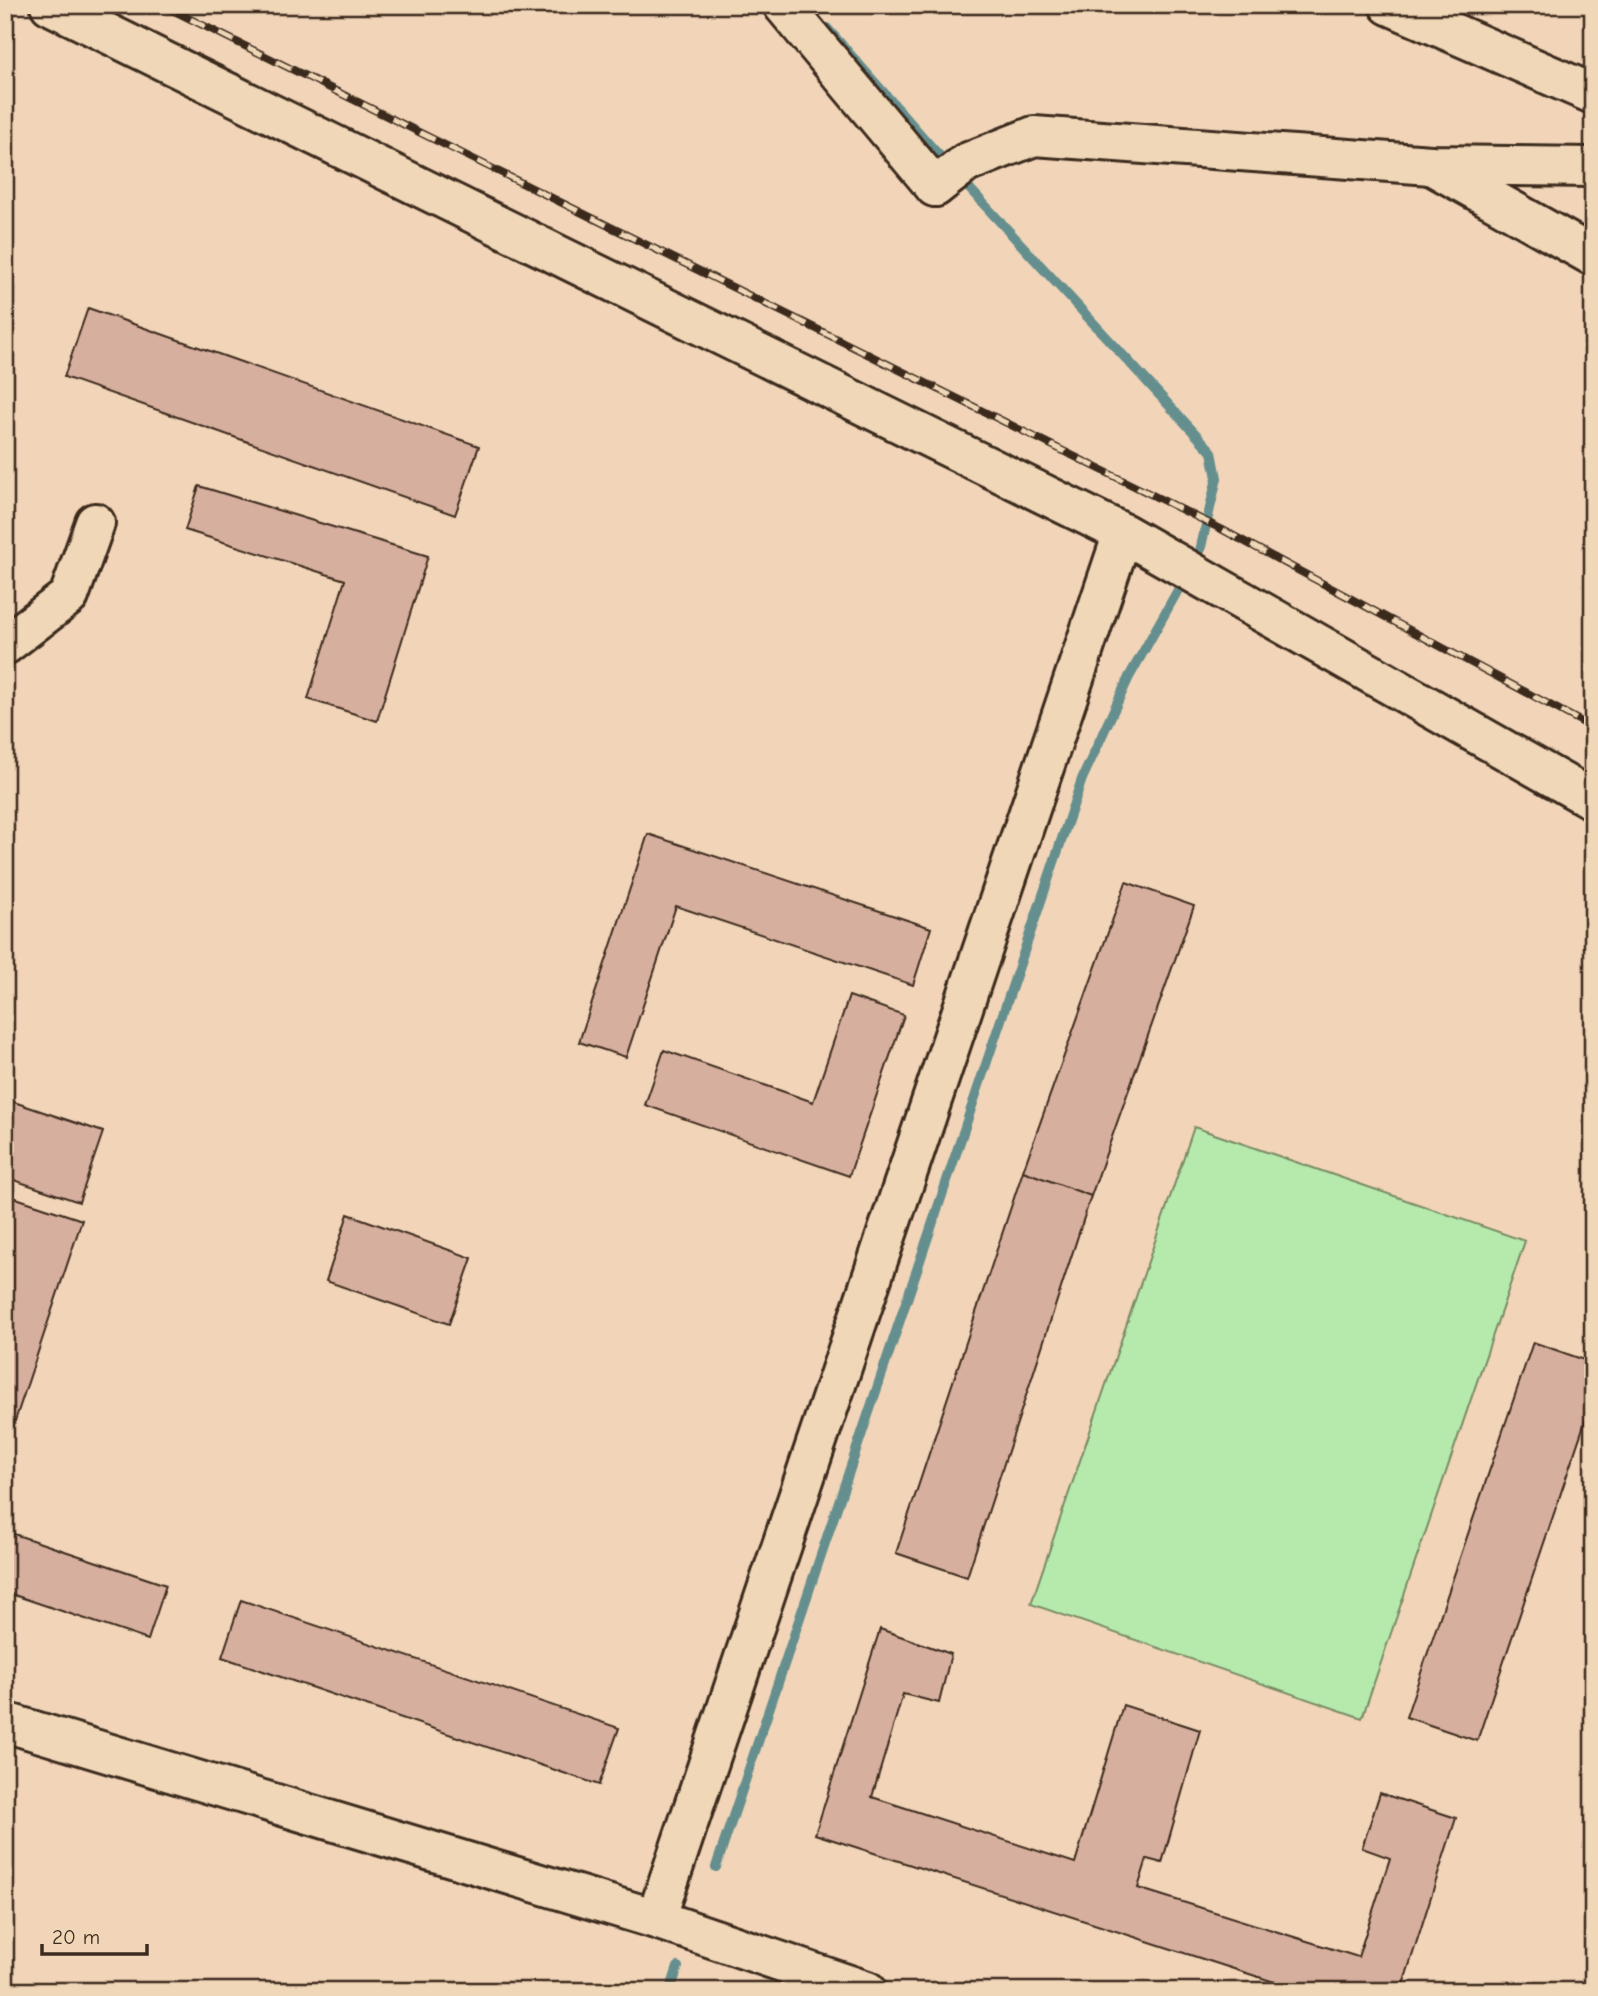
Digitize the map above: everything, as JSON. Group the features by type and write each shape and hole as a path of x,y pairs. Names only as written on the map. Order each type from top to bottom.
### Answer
{"street":[{"path":"50,5 1123,533 1593,800"},
{"path":"783,5 935,187 966,163 1034,136 1431,165 1593,167"},
{"path":"1389,5 1593,94"},
{"path":"1431,165 1593,256"},
{"path":"5,645 69,596 95,523"},
{"path":"656,1919 1123,533"},
{"path":"5,1722 656,1919 867,1991"}],"green space":[{"path":"1194,1127 1525,1241 1362,1718 1031,1604"}],"building":[{"path":"88,308 479,446 455,515 64,377"},
{"path":"199,486 428,556 377,721 308,699 345,580 185,530"},
{"path":"648,834 931,928 913,985 676,906 626,1057 579,1042"},
{"path":"1126,882 1194,906 1091,1196 1023,1171"},
{"path":"849,996 904,1015 849,1176 645,1105 664,1050 813,1102"},
{"path":"5,1099 103,1132 79,1202 5,1177"},
{"path":"1023,1171 1091,1196 967,1577 896,1553"},
{"path":"13,1197 82,1220 5,1451 5,1220"},
{"path":"348,1214 472,1258 449,1324 326,1281"},
{"path":"1533,1342 1593,1363 1593,1398 1477,1741 1406,1717"},
{"path":"5,1531 166,1585 148,1640 5,1592"},
{"path":"241,1600 619,1728 599,1785 222,1657"},
{"path":"880,1629 951,1654 939,1703 903,1694 872,1797 1075,1863 1123,1705 1200,1730 1162,1863 1147,1859 1138,1888 1358,1957 1390,1858 1362,1848 1380,1793 1456,1818 1401,1991 1302,1991 815,1834"}],"waterway":[{"path":"716,1867 1082,779 1129,677 1200,551 1217,478 1212,452 935,151 827,28"},
{"path":"670,1991 678,1967"}],"railway":[{"path":"162,5 1221,529 1593,728"}]}
